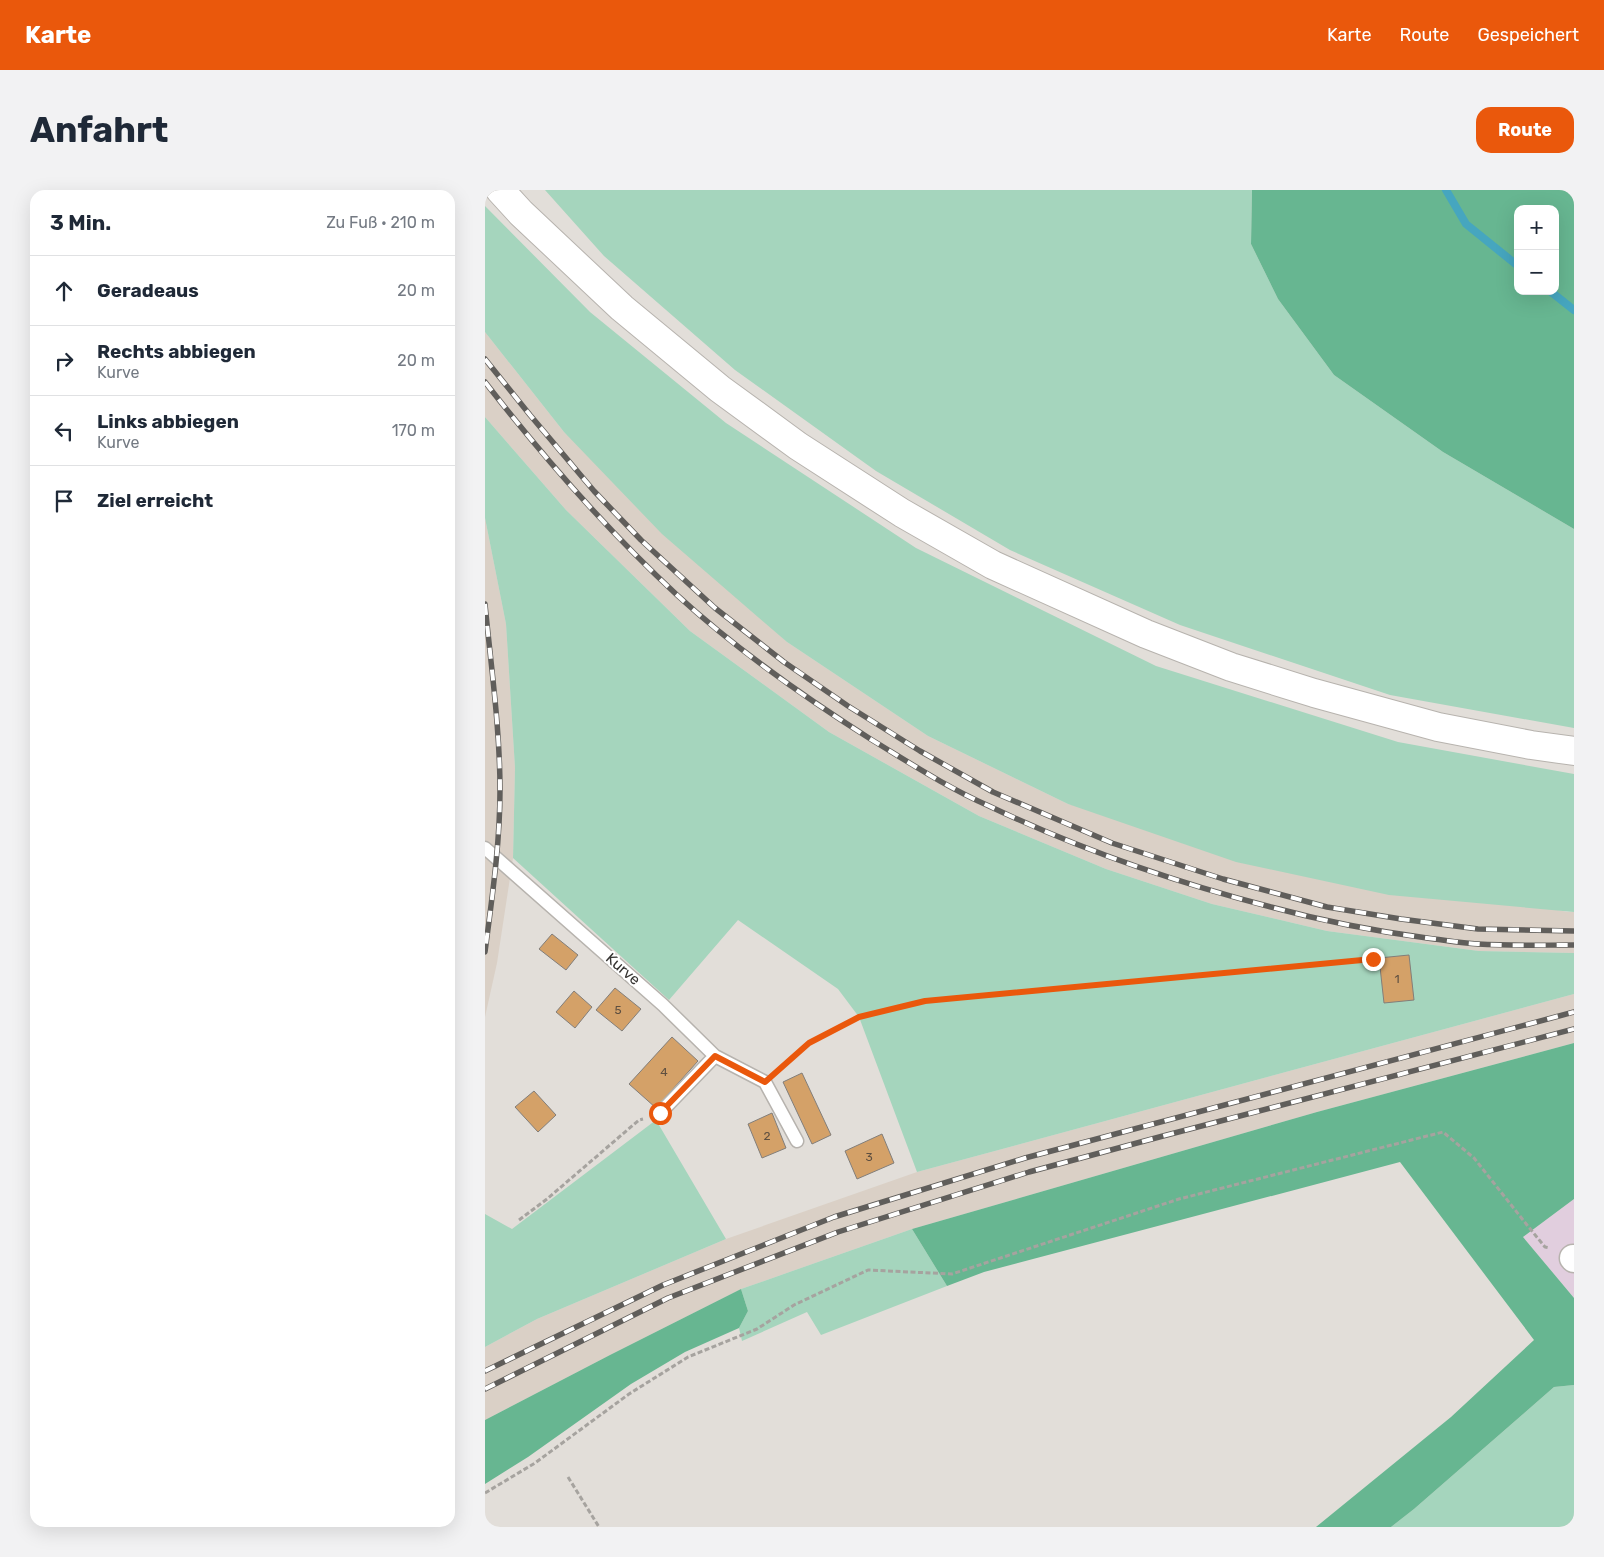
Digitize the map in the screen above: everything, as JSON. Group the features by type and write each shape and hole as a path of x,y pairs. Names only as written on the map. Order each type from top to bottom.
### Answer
{"main road":[{"path":"501,190 521,213 622,308 720,389 798,446 902,513 993,565 1146,634 1231,667 1314,693 1438,727 1574,752"}],"lane":[{"name":"Kurve","path":"485,848 663,1005 715,1056 765,1082"},
{"path":"660,1113 715,1056"},
{"path":"765,1082 797,1141"}],"path":[{"path":"765,1082 809,1043 859,1017 925,1001 1373,959"},
{"path":"519,1220 639,1120 660,1113"},
{"path":"485,1492 535,1463 629,1394 688,1357 757,1329 794,1305 868,1270 952,1274 1179,1199 1443,1132 1474,1158 1545,1246 1574,1258"},
{"path":"569,1477 599,1527"}],"shaded area":[{"path":"485,332 564,432 787,642 928,736 1068,804 1574,912 1574,953 1479,951 1327,931 1212,904 1106,869 979,816 829,732 690,631 566,510 485,417"},
{"path":"485,518 506,624 515,768 513,858 497,963 485,1017"},
{"path":"1574,994 1574,1043 1317,1112 912,1229 741,1289 485,1420 485,1347 537,1319 726,1239 917,1172"},
{"path":"1574,1199 1574,1298 1523,1237"}],"green space":[{"path":"545,190 1252,190 1251,244 1278,299 1334,375 1443,452 1574,529 1574,728 1390,695 1180,625 1010,550 876,471 735,370 604,256"},
{"path":"1252,190 1574,190 1574,529 1443,452 1334,375 1278,299 1251,244"},
{"path":"485,206 590,312 726,423 916,548 1156,666 1398,742 1574,774 1574,912 1389,895 1236,862 1068,804 928,736 787,642 662,534 564,432 485,332"},
{"path":"485,417 566,510 690,631 829,732 979,816 1106,869 1212,904 1327,931 1479,951 1574,953 1574,994 917,1172 859,1017 838,989 738,920 669,1000 513,858 515,768 506,624 485,518"},
{"path":"1574,1043 1574,1199 1523,1237 1574,1298 1574,1385 1554,1387 1391,1527 1316,1527 1451,1417 1534,1340 1400,1162 984,1272 947,1286 912,1229 1317,1112"},
{"path":"656,1120 726,1239 537,1319 485,1347 485,1214 512,1229"},
{"path":"912,1229 947,1286 821,1335 807,1312 742,1341 739,1328 748,1311 741,1289"},
{"path":"741,1289 748,1311 739,1328 685,1352 631,1384 528,1457 485,1484 485,1420"},
{"path":"1574,1385 1574,1527 1391,1527 1554,1387"}],"building":[{"path":"552,934 578,955 566,970 539,949"},
{"path":"1409,955 1414,1000 1384,1003 1379,958"},
{"path":"615,988 641,1009 622,1031 596,1010"},
{"path":"574,991 592,1007 575,1028 556,1012"},
{"path":"672,1037 698,1061 656,1108 629,1084"},
{"path":"802,1073 831,1135 812,1144 783,1082"},
{"path":"534,1091 556,1115 538,1132 515,1107"},
{"path":"772,1113 786,1148 762,1158 748,1124"},
{"path":"882,1134 894,1163 857,1179 845,1151"}],"waterway":[{"path":"1446,190 1466,224 1514,263"},
{"path":"1555,295 1574,310"}],"railway":[{"path":"485,359 594,491 641,540 715,608 784,662 848,706 920,751 993,792 1112,843 1223,879 1327,907 1478,929 1574,931"},
{"path":"485,382 553,466 601,519 677,595 723,635 821,707 929,775 974,799 1023,822 1127,863 1199,887 1290,912 1368,929 1459,942 1502,945 1574,945"},
{"path":"485,604 500,767 500,810 497,851 485,952"},
{"path":"485,1371 663,1285 834,1217 1025,1158 1574,1012"},
{"path":"485,1389 668,1298 838,1232 1029,1172 1574,1029"}],"route":[{"path":"660,1113 715,1056 765,1082 809,1043 859,1017 925,1001 1373,959"}]}
